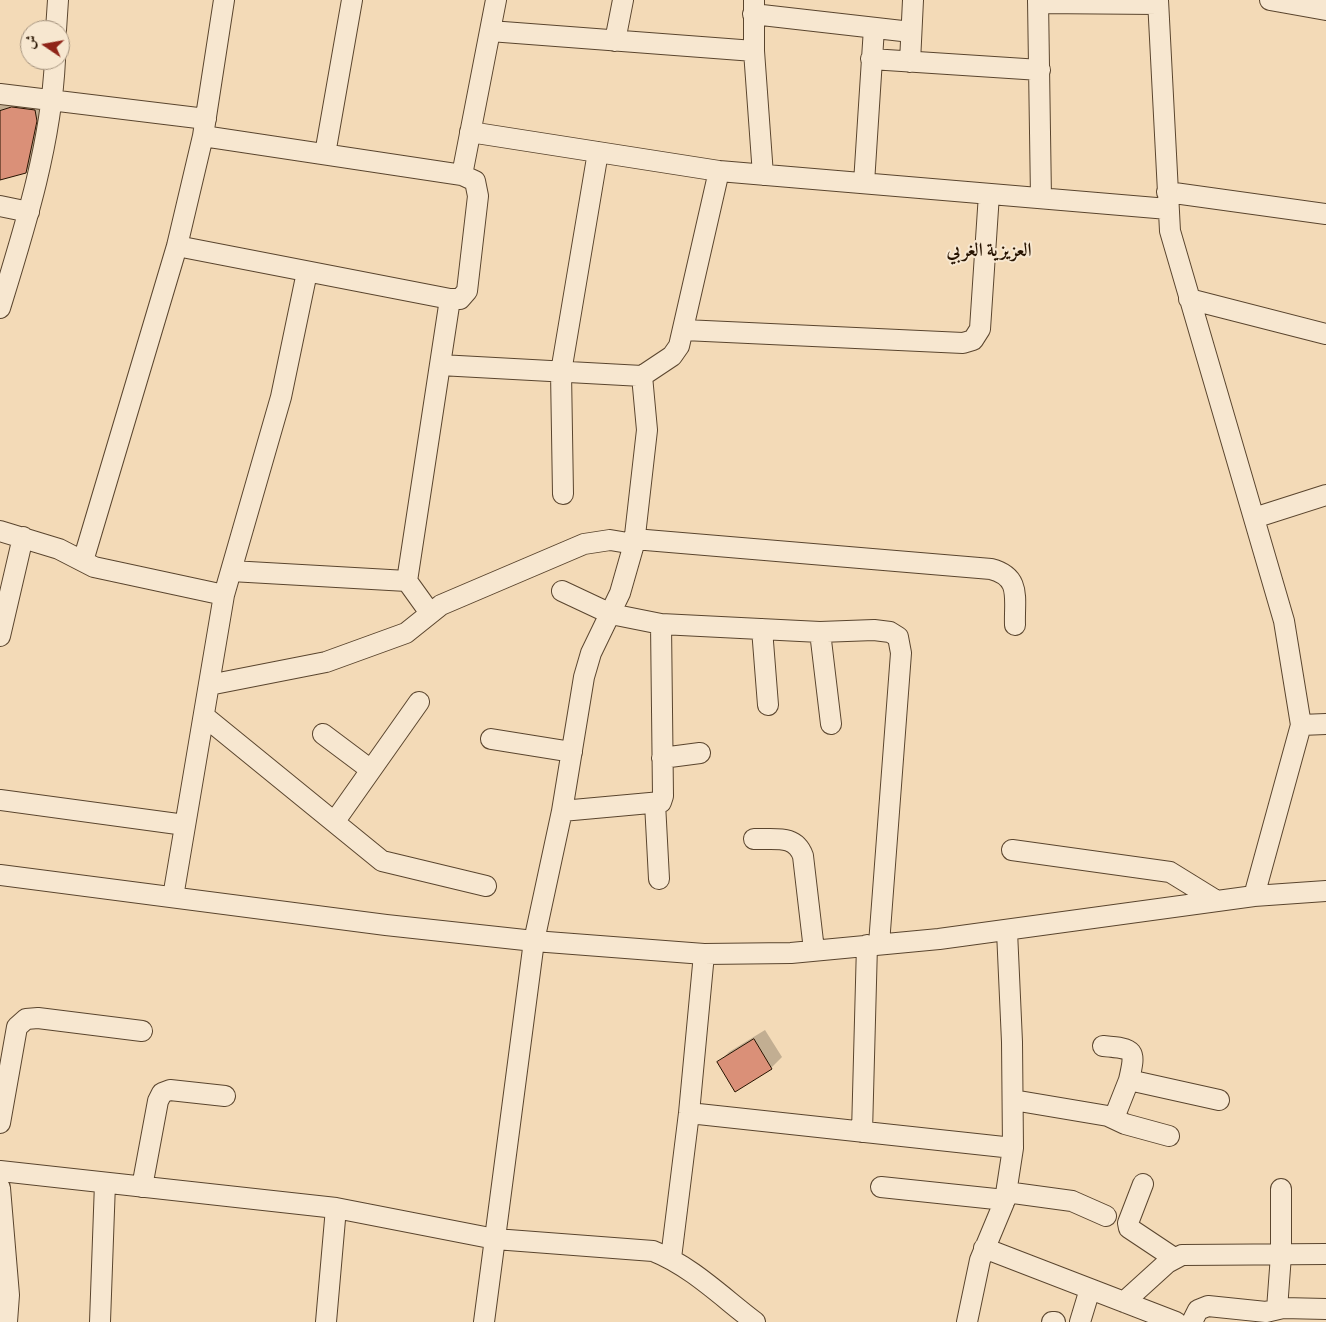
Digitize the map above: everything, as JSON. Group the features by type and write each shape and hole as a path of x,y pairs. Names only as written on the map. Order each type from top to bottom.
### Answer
{"street":[{"path":"57,20 58,0"},
{"path":"83,561 177,246 204,128 224,0"},
{"path":"325,154 352,0"},
{"path":"462,175 496,0"},
{"path":"615,41 623,0"},
{"path":"910,62 913,0"},
{"path":"1270,0 1326,10"},
{"path":"1041,198 1038,2 1158,2 1167,200 1173,247 1284,621 1301,726 1254,896"},
{"path":"763,175 754,50 754,7 874,28 911,32"},
{"path":"864,183 874,28"},
{"path":"490,31 754,50"},
{"path":"872,59 1040,70"},
{"path":"0,308 30,212 53,101 55,70"},
{"path":"0,94 53,101 204,128 325,154 462,175 475,181 478,196 467,291 460,299 450,299 177,246"},
{"path":"470,132 719,171 1041,198 1167,200 1326,214"},
{"path":"563,494 561,372 598,152"},
{"path":"440,366 642,376 672,356 679,346 684,330 719,171"},
{"path":"684,330 963,343 973,340 980,329 989,194"},
{"path":"0,206 30,212"},
{"path":"173,897 224,595 281,397 307,272"},
{"path":"430,613 407,581 450,299"},
{"path":"1189,299 1326,334"},
{"path":"484,1322 534,941 562,811 584,677 591,653 620,593 634,541 647,430 642,376"},
{"path":"1254,518 1326,495"},
{"path":"0,531 59,549 94,567 224,595"},
{"path":"0,636 23,537"},
{"path":"209,685 326,662 406,633 441,605 584,544 610,540 991,569 1003,572 1012,579 1014,589 1014,625"},
{"path":"231,570 407,581"},
{"path":"562,591 611,614 661,624 820,632 890,632 898,637 901,654 873,944 862,1132"},
{"path":"562,811 661,802 663,796 661,624"},
{"path":"762,629 768,706"},
{"path":"820,632 832,724"},
{"path":"335,821 419,702"},
{"path":"204,716 382,861 486,886"},
{"path":"1301,726 1326,724"},
{"path":"323,734 371,770"},
{"path":"491,739 572,752"},
{"path":"662,758 700,753"},
{"path":"0,800 185,826"},
{"path":"655,803 659,879"},
{"path":"754,839 792,841 799,846 803,856 814,950"},
{"path":"1012,850 1170,872 1217,901"},
{"path":"0,875 386,925 534,941 704,954 791,953 1007,931 1254,896 1326,892"},
{"path":"967,1322 984,1248 1006,1196 1013,1148 1007,931"},
{"path":"671,1258 689,1114 704,954"},
{"path":"0,1123 17,1027 26,1019 38,1018 142,1031"},
{"path":"1104,1046 1128,1048 1134,1057 1129,1080 1114,1118"},
{"path":"1129,1080 1219,1100"},
{"path":"142,1187 158,1101 162,1093 170,1090 225,1096"},
{"path":"1013,1100 1114,1118 1125,1124 1169,1136"},
{"path":"689,1114 1013,1148"},
{"path":"0,1171 336,1208 496,1239 653,1251 671,1258 755,1322"},
{"path":"100,1322 105,1183"},
{"path":"1143,1184 1128,1223 1130,1228 1174,1258"},
{"path":"880,1187 1072,1201 1106,1216"},
{"path":"0,1189 9,1295 7,1322"},
{"path":"1277,1309 1281,1256 1281,1189"},
{"path":"326,1322 336,1208"},
{"path":"984,1248 1176,1322"},
{"path":"1124,1302 1174,1258 1192,1255 1281,1256 1326,1254"},
{"path":"1080,1322 1090,1289"},
{"path":"1192,1322 1198,1310 1208,1306 1266,1312 1277,1309 1326,1309"}],"building":[{"path":"12,107 35,110 37,121 26,173 0,180 0,111"},
{"path":"754,1039 772,1069 735,1092 717,1062"}],"district":[{"name":"العزيزية الغربي","path":"989,252"}]}
